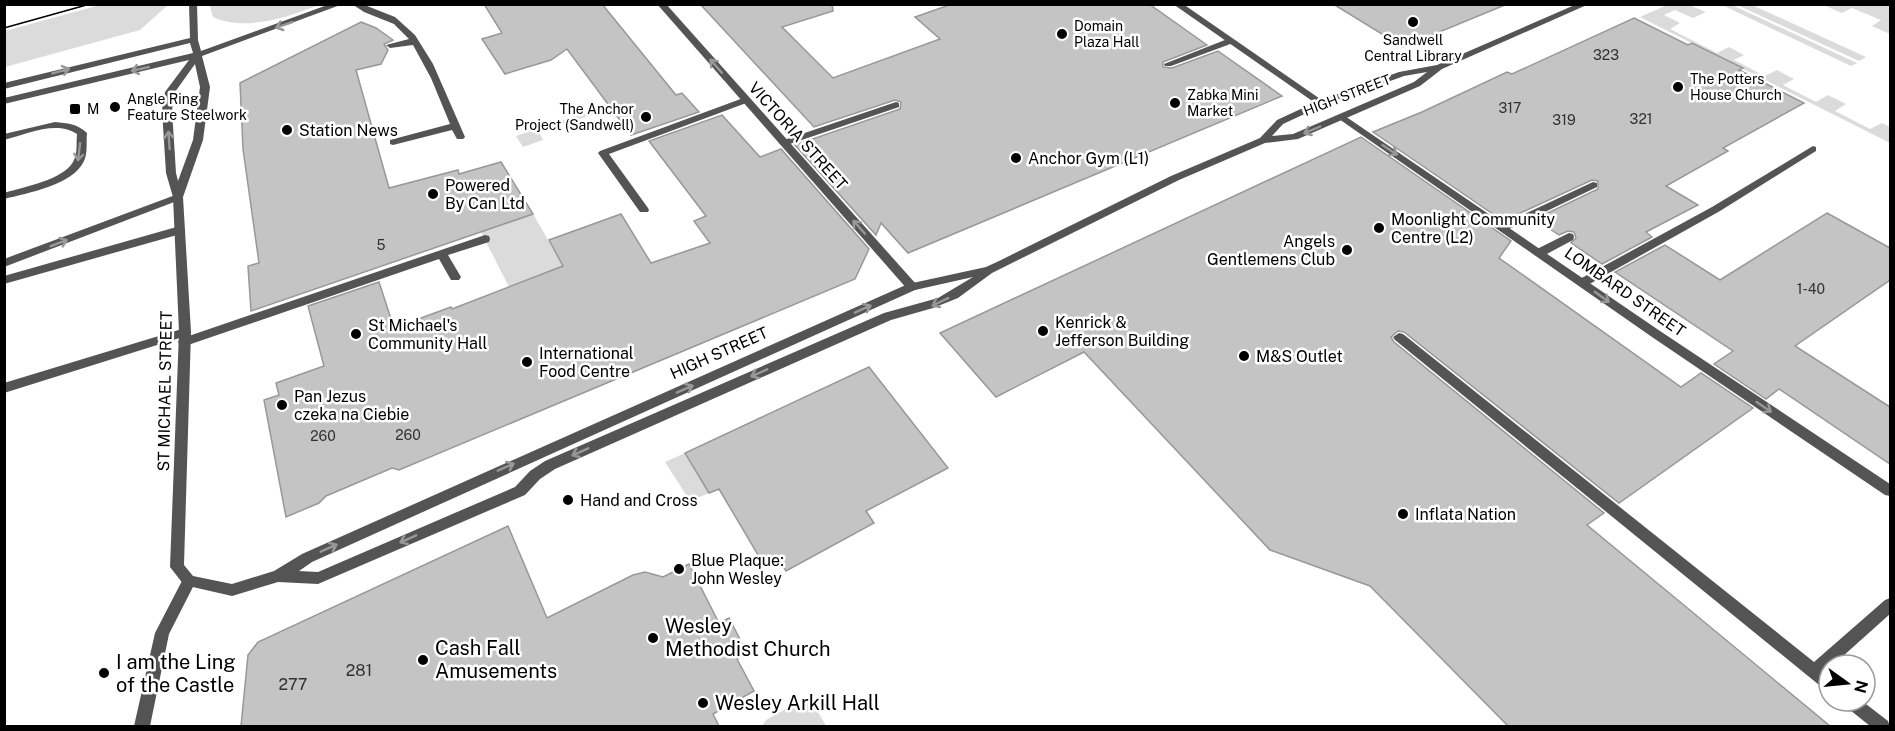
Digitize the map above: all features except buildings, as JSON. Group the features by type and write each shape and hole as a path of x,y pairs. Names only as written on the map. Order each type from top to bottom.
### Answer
{"street":[{"path":"4,264 178,197 198,140 205,87 194,40 193,4"},
{"path":"4,101 197,55 339,4"},
{"path":"357,4 365,11 384,15 401,24 415,42 424,56 460,137"},
{"name":"VICTORIA STREET","path":"661,4 912,286"},
{"path":"1177,4 1321,103"},
{"name":"HIGH STREET","path":"1263,140 1280,122 1321,103 1402,74 1439,67 1585,4"},
{"path":"4,86 194,40"},
{"path":"1168,64 1230,41"},
{"path":"390,45 415,42"},
{"path":"178,197 171,173 167,110 170,92 197,55"},
{"name":"HIGH STREET","path":"189,581 232,590 278,576 318,553 912,286 988,270 1175,178 1263,140 1295,137 1417,84 1439,67"},
{"path":"644,210 603,153 746,100"},
{"path":"784,143 896,105"},
{"name":"LOMBARD STREET","path":"1342,117 1582,283 1890,491"},
{"path":"4,137 64,124 75,126 81,132 79,161 71,171 53,182 4,196"},
{"path":"393,142 455,126"},
{"path":"1582,283 1674,233 1813,148"},
{"path":"1503,228 1593,185"},
{"name":"ST MICHAEL STREET","path":"178,197 185,338 177,567 189,581"},
{"path":"1661,225 1674,233"},
{"path":"4,280 180,230"},
{"path":"1539,253 1569,237"},
{"path":"4,388 185,338 485,239"},
{"path":"442,254 455,277"},
{"path":"278,576 318,578 347,566 520,491 550,465 888,316 927,308 971,286 988,270"},
{"path":"1399,337 1817,674"},
{"path":"142,726 162,633 189,581"},
{"path":"1814,672 1890,605"},
{"path":"1865,713 1882,726"}],"shaded area":[{"path":"214,4 319,5 280,18 239,23 213,17 210,7"},
{"path":"100,5 168,5 140,30 5,67 5,31"},
{"path":"1667,5 1689,5 1706,12 1693,18 1675,10 1664,15 1680,23 1670,29 1717,53 1729,47 1744,55 1734,60 1765,76 1777,70 1794,79 1783,85 1816,102 1828,95 1846,104 1835,111 1870,129 1882,123 1890,127 1890,143 1640,17"},
{"path":"1722,5 1732,5 1857,63 1851,66"},
{"path":"1737,5 1752,5 1866,57 1859,61"},
{"path":"1823,5 1890,5 1890,34 1872,26 1881,20 1852,8 1842,13"},
{"path":"601,107 604,111 539,132 543,140 523,147 516,136"},
{"path":"533,214 569,276 509,287 481,232"},
{"path":"685,453 709,493 690,501 665,462"},
{"path":"809,696 826,726 762,726 766,720"}],"tram line":[{"path":"4,28 90,4"}],"place":[{"name":"Sandwell Central Library","path":"1413,22"},
{"name":"Domain Plaza Hall","path":"1062,34"},
{"name":"The Potters House Church","path":"1678,87"},
{"name":"Zabka Mini Market","path":"1175,103"},
{"name":"Angle Ring Feature Steelwork","path":"115,107"},
{"name":"M","path":"75,109"},
{"name":"The Anchor Project (Sandwell)","path":"646,117"},
{"name":"Station News","path":"287,130"},
{"name":"Anchor Gym (L1)","path":"1016,158"},
{"name":"Powered By Can Ltd","path":"433,194"},
{"name":"Moonlight Community Centre (L2)","path":"1379,228"},
{"name":"Angels Gentlemens Club","path":"1347,250"},
{"name":"Kenrick & Jefferson Building","path":"1043,331"},
{"name":"St Michael's Community Hall","path":"356,334"},
{"name":"M&S Outlet","path":"1244,356"},
{"name":"International Food Centre","path":"527,362"},
{"name":"Pan Jezus czeka na Ciebie","path":"282,405"},
{"name":"Hand and Cross","path":"568,500"},
{"name":"Inflata Nation","path":"1403,514"},
{"name":"Blue Plaque: John Wesley","path":"679,569"},
{"name":"Wesley Methodist Church","path":"653,638"},
{"name":"Cash Fall Amusements","path":"423,660"},
{"name":"I am the Ling of the Castle","path":"104,673"},
{"name":"Wesley Arkill Hall","path":"703,703"}]}
